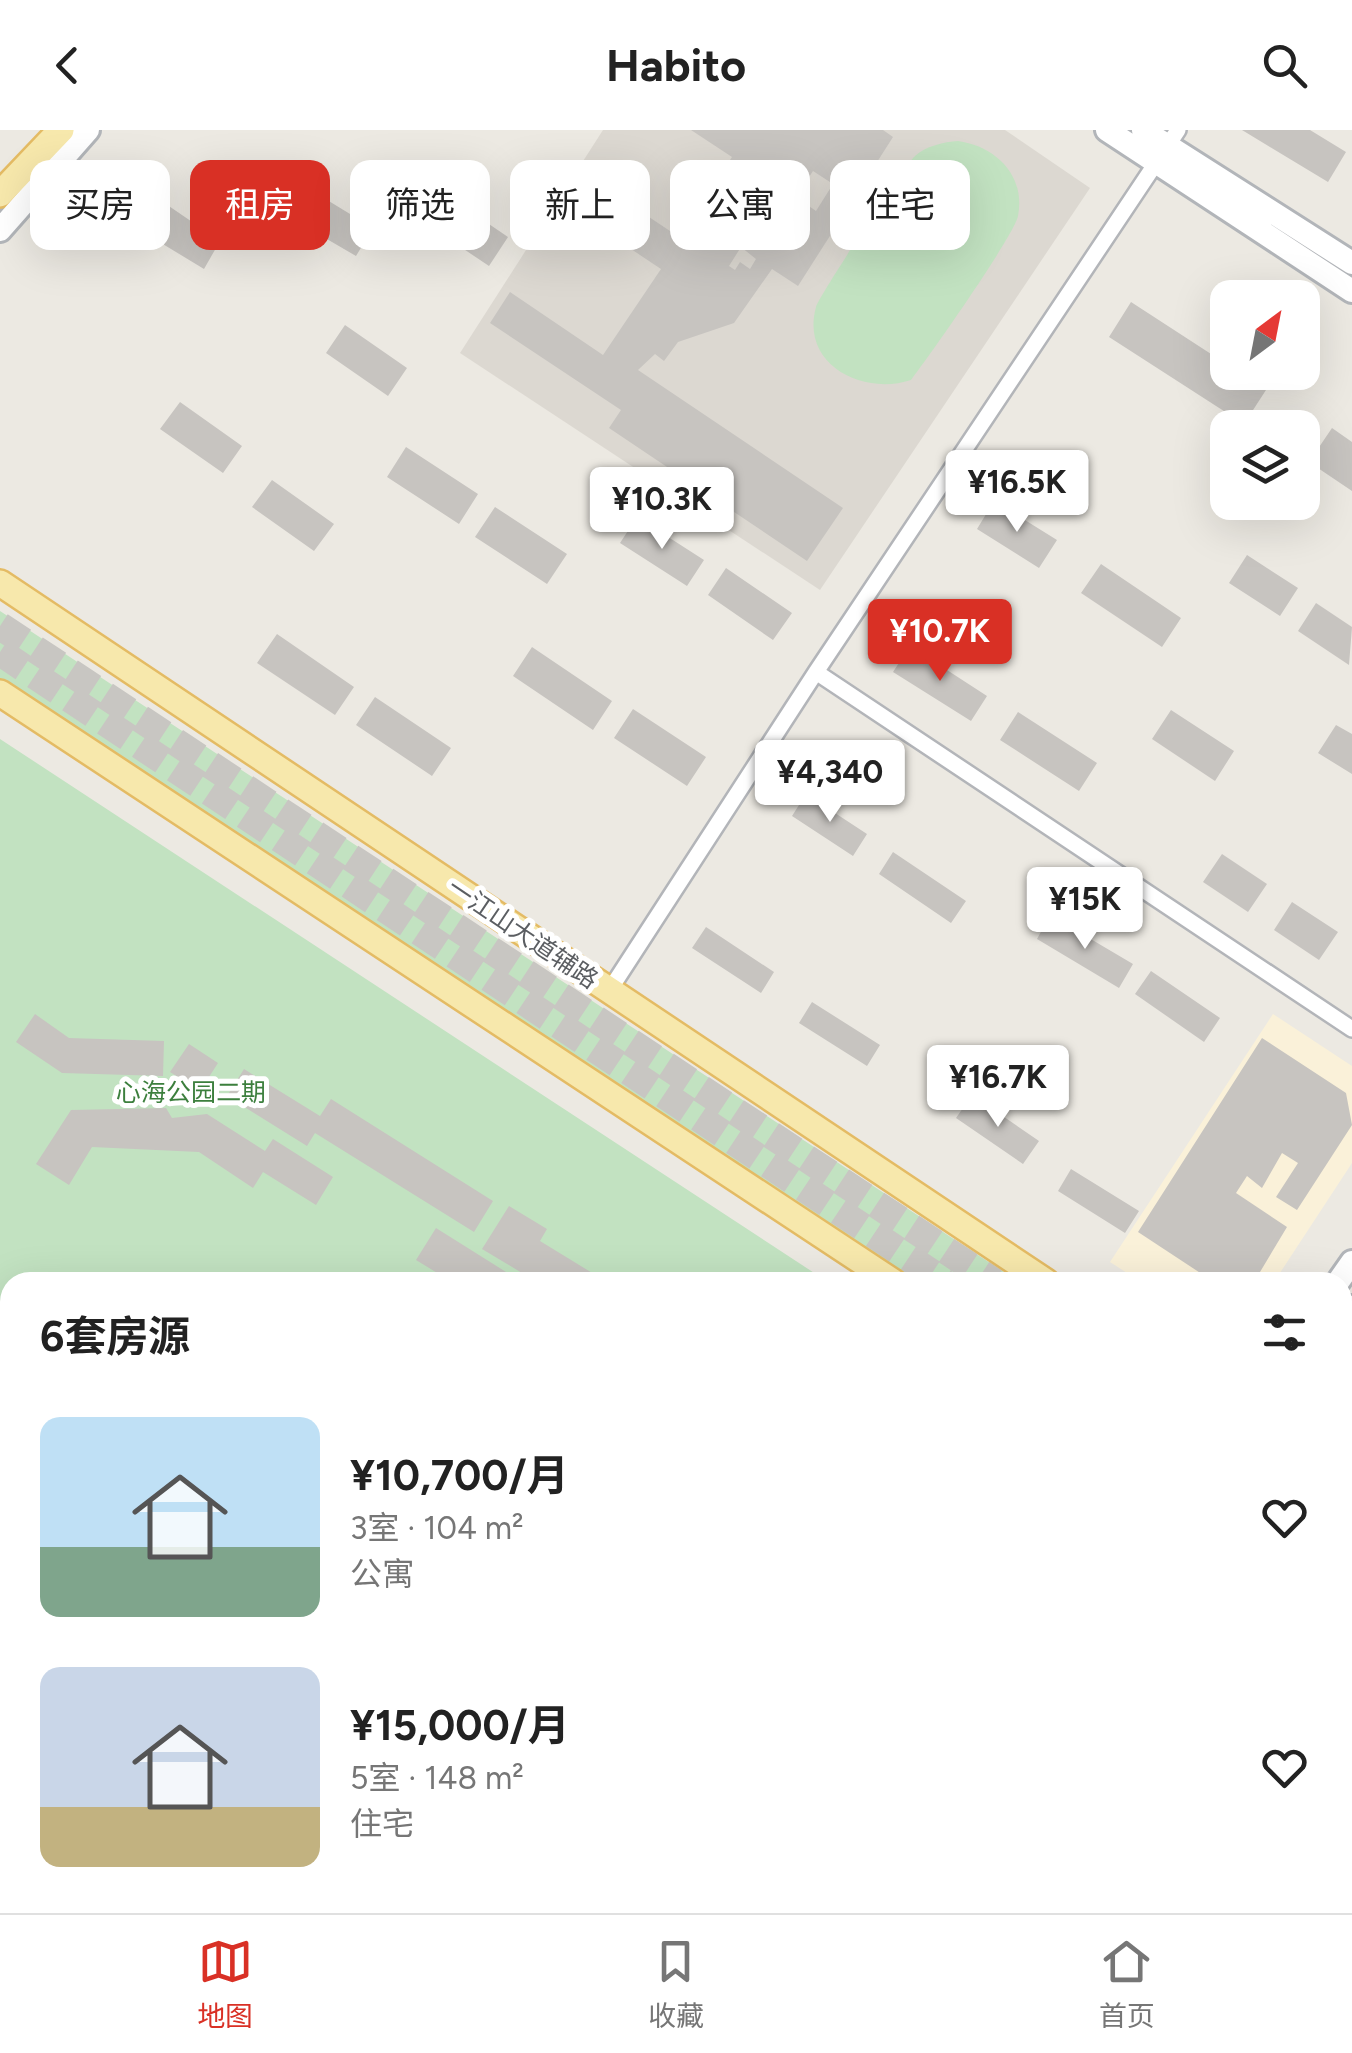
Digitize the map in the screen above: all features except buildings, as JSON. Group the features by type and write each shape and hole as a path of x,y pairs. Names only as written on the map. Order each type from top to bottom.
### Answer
{"main road":[{"path":"0,194 62,130"},
{"path":"0,230 88,130"},
{"path":"1107,130 1167,146 1352,290"},
{"path":"1143,130 1352,262"},
{"name":"一江山大道辅路","path":"0,581 1031,1272"},
{"path":"0,693 879,1272"}],"street":[{"path":"609,991 816,672 1167,146"},
{"path":"816,672 1352,1029"}],"shaded area":[{"path":"603,130 1005,130 1090,188 820,590 460,353 526,250 650,250 650,160 584,160"},
{"path":"1273,1014 1352,1066 1352,1163 1281,1272 1126,1272 1110,1262"}],"green space":[{"path":"958,141 995,156 1005,165 1017,188 1018,216 1002,247 911,380 874,384 856,379 826,360 817,345 814,327 816,307 851,250 970,250 970,160 912,160 935,145"},
{"path":"0,611 1004,1272 901,1272 0,679"},
{"name":"心海公园二期","path":"0,739 813,1272 0,1272"}],"tunnel":[{"path":"0,626 979,1272"},
{"path":"0,652 930,1272"}]}
